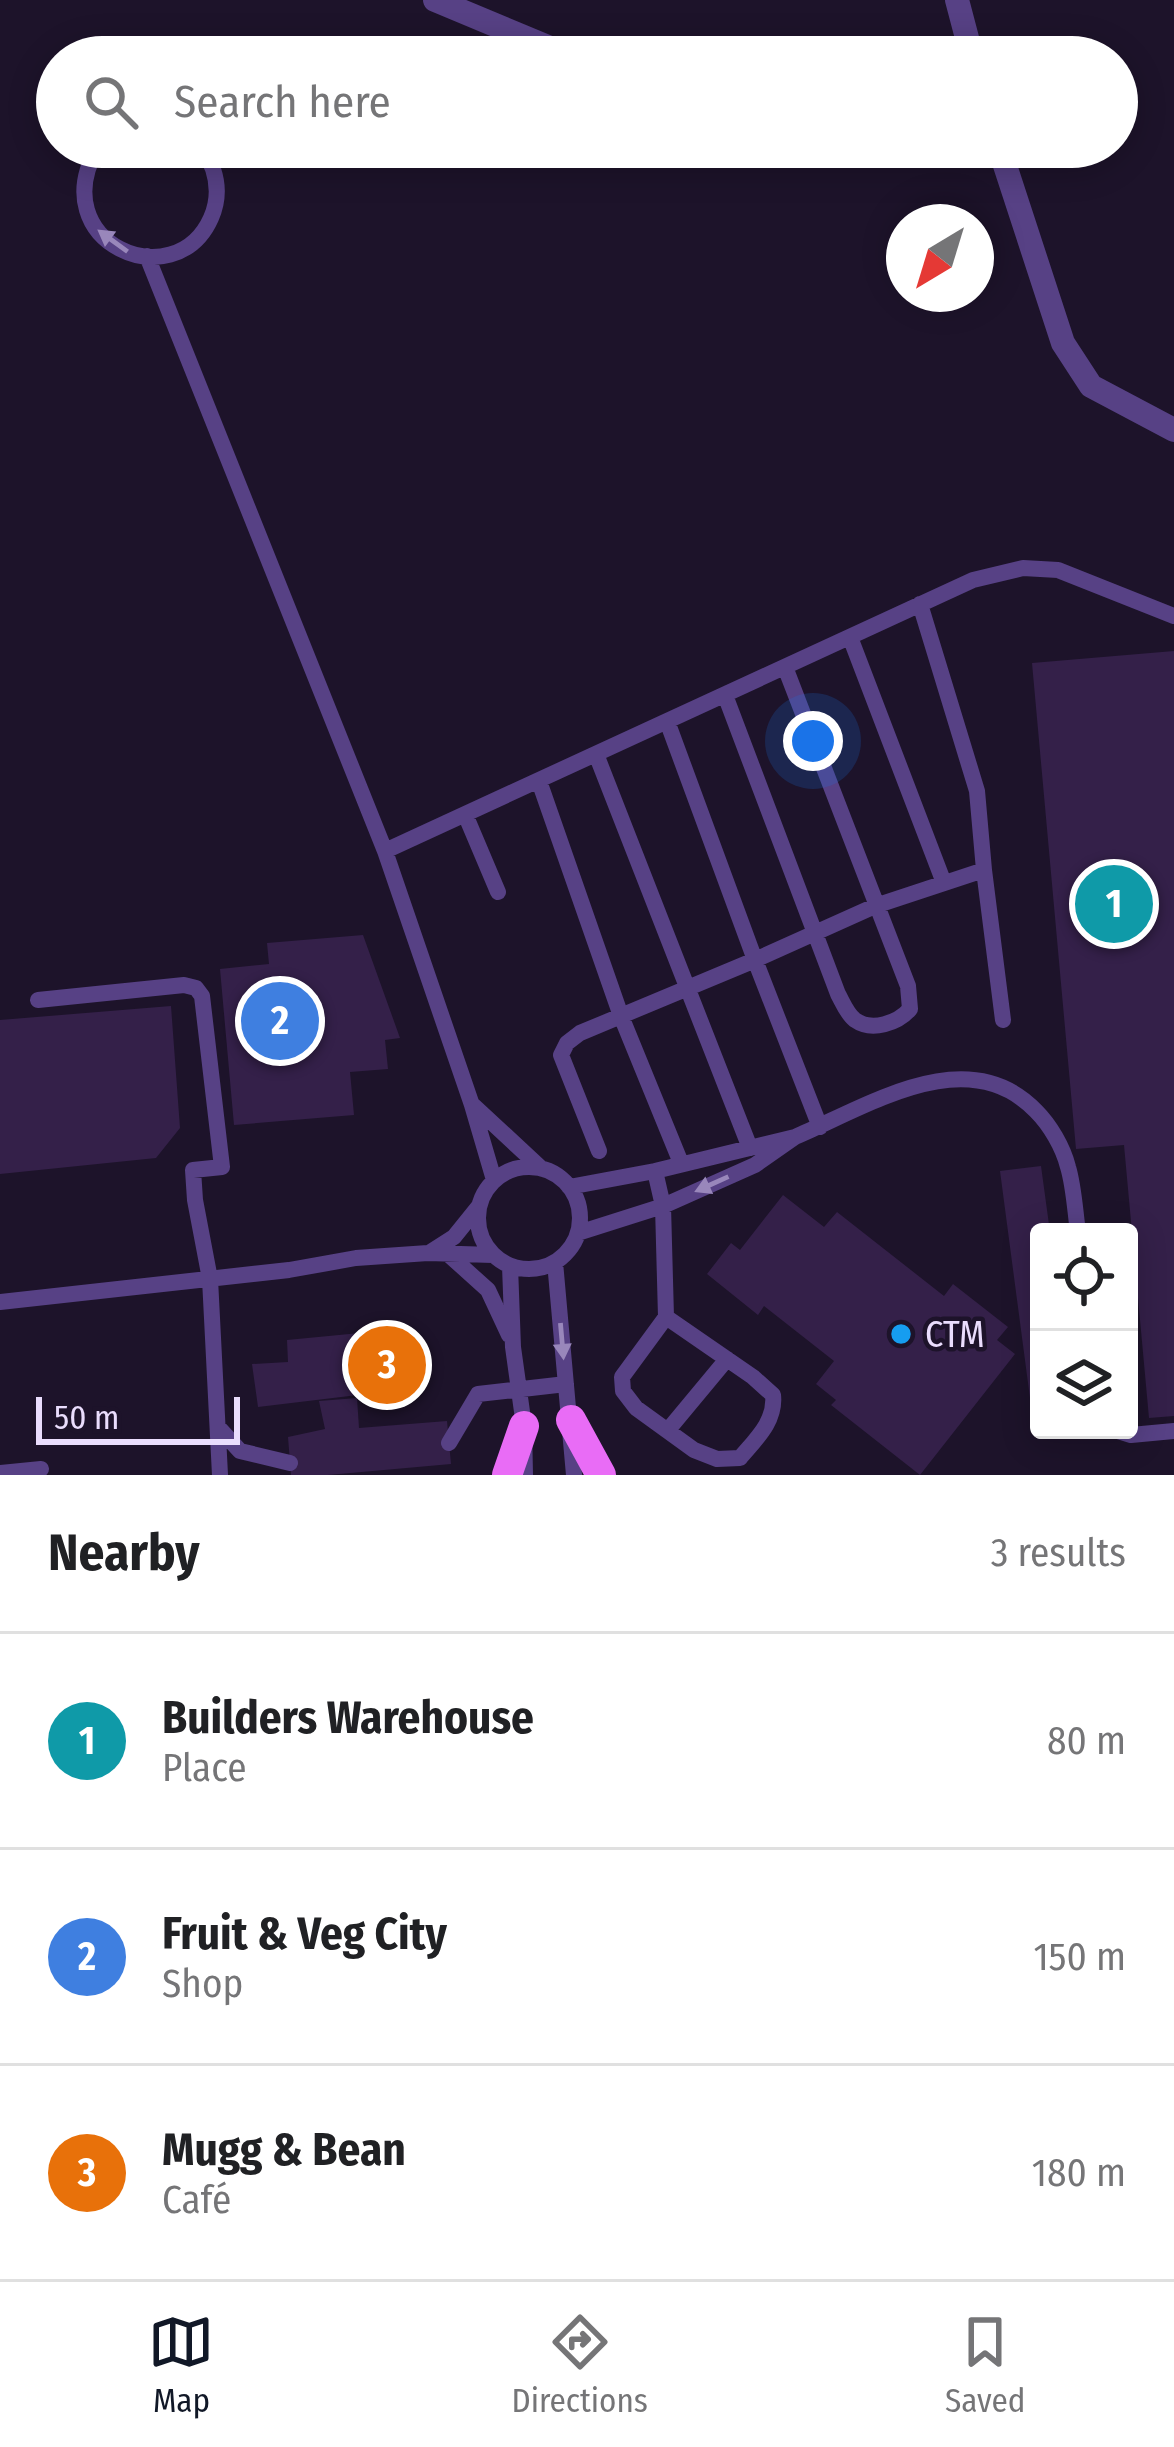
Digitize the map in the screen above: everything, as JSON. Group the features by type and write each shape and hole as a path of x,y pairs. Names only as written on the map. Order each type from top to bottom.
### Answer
{"main road":[{"path":"571,1420 601,1475"},
{"path":"507,1475 524,1426"}],"street":[{"path":"435,0 522,36"},
{"path":"957,0 966,36"},
{"path":"1006,168 1063,343 1091,386 1174,430"}],"lane":[{"path":"86,168 83,190 97,231 112,245 147,256 174,253 207,227 216,207 214,168"},
{"path":"147,256 385,851 494,1180"},
{"path":"385,851 973,580 1023,568 1058,570 1174,616"},
{"path":"920,604 977,791 1003,1020"},
{"path":"850,637 944,883"},
{"path":"725,694 850,1016 861,1024 882,1025 902,1018 910,1009 908,986 785,667"},
{"path":"667,722 820,1126"},
{"path":"596,754 751,1148"},
{"path":"539,781 621,1016 681,1163"},
{"path":"465,814 498,892"},
{"path":"599,1151 561,1055 567,1042 875,906 984,870"},
{"path":"38,1000 184,986 202,996 222,1167 193,1170 210,1279 220,1475"},
{"path":"569,1186 795,1137 903,1091 937,1080 970,1078 1000,1084 1046,1120 1069,1168 1077,1223"},
{"path":"472,1105 542,1169 569,1186 577,1201 578,1233 555,1262 533,1269 510,1266 493,1255 483,1240 479,1206"},
{"path":"578,1233 663,1206 755,1165 795,1137"},
{"path":"428,1253 454,1237 494,1180 508,1171 542,1169"},
{"path":"655,1171 663,1206 666,1317 622,1377 623,1391 636,1408 694,1450 717,1459 740,1458 772,1418 773,1394 666,1317"},
{"path":"448,1254 488,1291 513,1347"},
{"path":"0,1302 356,1258 493,1255"},
{"path":"555,1262 574,1475"},
{"path":"510,1266 525,1475"},
{"path":"668,1430 727,1359"},
{"path":"449,1443 478,1394 566,1384"},
{"path":"218,1426 240,1451 284,1469"},
{"path":"1138,1434 1174,1431"},
{"path":"0,1473 41,1469"}],"building":[{"path":"1174,651 1174,1416 1149,1418 1138,1298 1138,1223 1131,1223 1124,1145 1076,1149 1032,663"},
{"path":"363,935 400,1038 385,1040 388,1069 350,1072 354,1115 234,1125 220,969 269,964 267,943"},
{"path":"171,1006 180,1128 156,1158 0,1174 0,1020"},
{"path":"1041,1166 1049,1223 1030,1223 1030,1398 1000,1171"},
{"name":"CTM","path":"783,1195 824,1227 837,1212 944,1296 953,1284 1008,1327 997,1340 1015,1354 920,1475 831,1405 836,1400 816,1384 834,1361 764,1306 758,1315 707,1274 731,1243 740,1250"},
{"path":"412,1328 416,1388 258,1407 252,1364 288,1362 287,1340"},
{"path":"357,1398 359,1428 447,1421 451,1464 291,1475 288,1437 325,1429 319,1401"}],"place":[{"name":"Builders Warehouse","path":"1114,904"},
{"name":"Fruit & Veg City","path":"280,1021"},
{"name":"CTM","path":"901,1334"},
{"name":"Mugg & Bean","path":"387,1365"}]}
